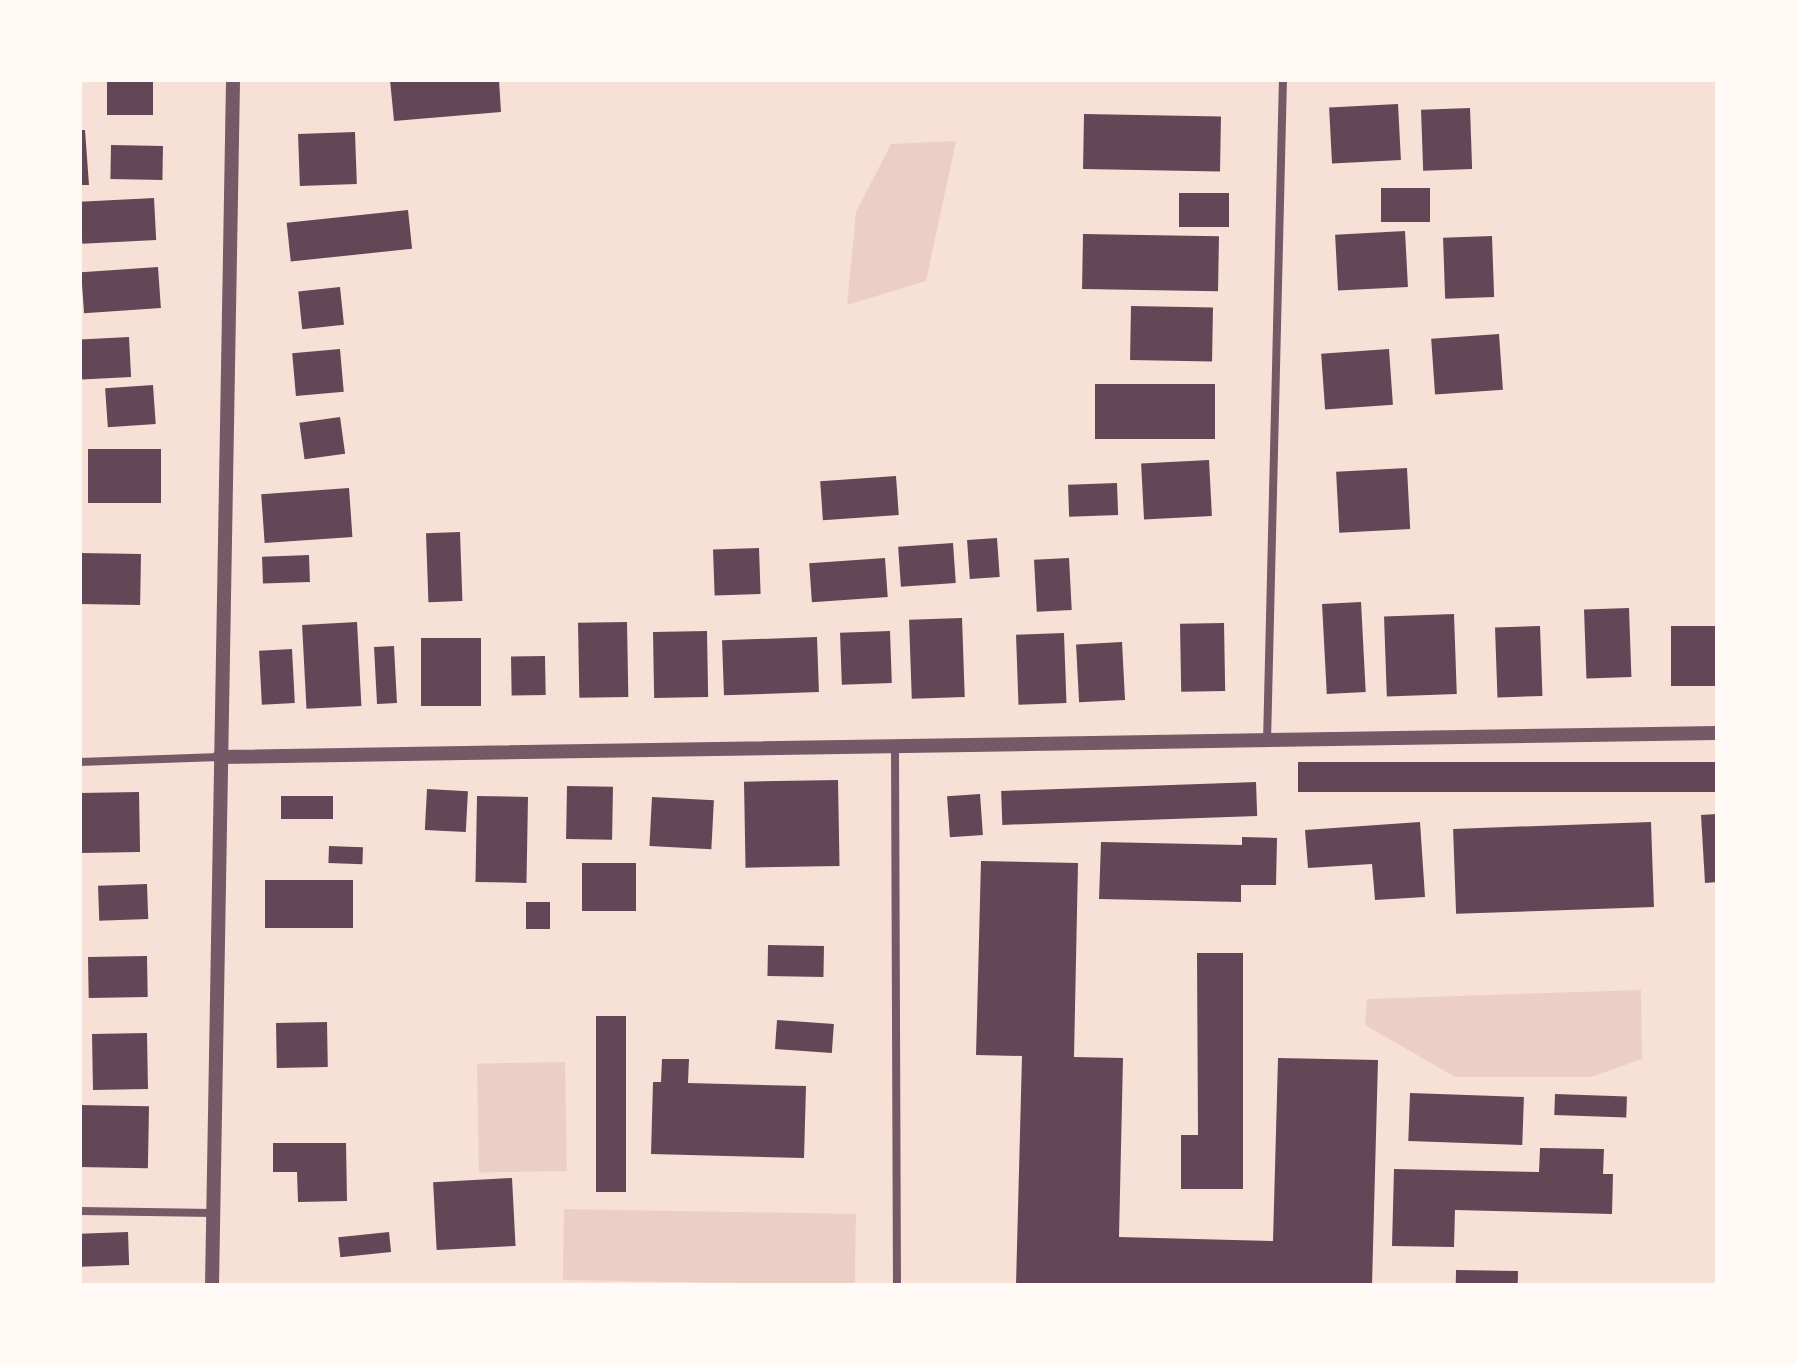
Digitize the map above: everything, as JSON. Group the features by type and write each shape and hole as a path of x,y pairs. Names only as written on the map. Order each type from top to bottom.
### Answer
{"street":[{"path":"212,1285 233,80"},
{"path":"1267,743 1283,80"},
{"path":"80,762 219,757 895,749 1717,733"},
{"path":"895,749 897,1285"},
{"path":"80,1211 213,1213"}],"shaded area":[{"path":"956,141 926,281 847,305 856,212 891,144"},
{"path":"1641,990 1642,1059 1591,1077 1455,1077 1365,1025 1367,999"},
{"path":"565,1062 567,1171 479,1173 477,1064"},
{"path":"564,1209 856,1214 855,1285 563,1280"}],"building":[{"path":"107,80 153,80 153,115 107,115"},
{"path":"390,80 499,80 501,112 394,121"},
{"path":"1398,104 1401,160 1332,164 1329,108"},
{"path":"1470,108 1472,169 1423,171 1421,110"},
{"path":"1084,114 1221,116 1220,171 1083,169"},
{"path":"80,130 85,130 89,185 80,185"},
{"path":"355,132 357,184 300,186 298,134"},
{"path":"111,145 163,146 162,180 110,179"},
{"path":"1381,188 1430,188 1430,222 1381,222"},
{"path":"1179,193 1229,193 1229,227 1179,227"},
{"path":"154,198 156,240 82,244 80,202"},
{"path":"408,210 412,249 291,262 287,223"},
{"path":"1405,231 1408,287 1338,291 1335,235"},
{"path":"1083,234 1219,236 1218,291 1082,289"},
{"path":"1492,236 1494,297 1445,299 1443,238"},
{"path":"158,267 161,308 84,313 81,272"},
{"path":"340,287 344,325 302,329 298,291"},
{"path":"1131,306 1213,307 1212,361 1130,360"},
{"path":"1499,334 1503,390 1435,395 1431,339"},
{"path":"129,337 131,377 82,380 80,340"},
{"path":"340,349 344,392 296,396 292,353"},
{"path":"1389,349 1393,405 1325,410 1321,354"},
{"path":"1095,384 1215,384 1215,439 1095,439"},
{"path":"153,385 156,424 108,427 105,388"},
{"path":"340,417 345,454 305,459 299,423"},
{"path":"88,449 161,449 161,503 88,503"},
{"path":"1209,460 1212,516 1144,519 1141,464"},
{"path":"1407,468 1410,529 1339,533 1336,472"},
{"path":"896,476 899,515 823,520 820,481"},
{"path":"1117,483 1118,515 1069,517 1068,485"},
{"path":"349,488 352,537 265,543 261,494"},
{"path":"460,532 462,601 428,602 426,533"},
{"path":"997,538 1000,577 970,579 967,540"},
{"path":"953,543 956,583 901,587 898,547"},
{"path":"759,548 761,594 715,596 713,550"},
{"path":"80,553 141,554 140,605 80,604"},
{"path":"309,555 310,582 263,584 262,557"},
{"path":"885,558 888,597 812,602 809,563"},
{"path":"1069,558 1072,610 1037,612 1034,560"},
{"path":"1361,602 1366,692 1327,694 1322,604"},
{"path":"1629,608 1631,677 1586,679 1584,610"},
{"path":"1454,614 1457,694 1387,696 1384,616"},
{"path":"962,618 965,697 912,699 909,620"},
{"path":"357,622 361,706 306,709 302,625"},
{"path":"627,622 628,697 579,698 578,623"},
{"path":"1224,623 1225,691 1181,692 1180,624"},
{"path":"1540,626 1542,696 1497,698 1495,628"},
{"path":"1671,626 1717,626 1717,686 1671,686"},
{"path":"707,631 708,697 654,698 653,632"},
{"path":"890,631 892,683 842,685 840,633"},
{"path":"1064,633 1066,703 1018,705 1016,635"},
{"path":"817,637 819,692 724,695 722,640"},
{"path":"421,638 481,638 481,706 421,706"},
{"path":"1122,642 1125,700 1079,702 1076,644"},
{"path":"394,646 397,703 377,704 374,647"},
{"path":"292,649 295,703 262,705 259,651"},
{"path":"545,656 546,695 512,696 511,657"},
{"path":"1298,762 1717,762 1717,792 1298,792"},
{"path":"838,780 840,866 746,868 744,782"},
{"path":"1256,782 1257,816 1002,825 1001,791"},
{"path":"567,786 613,787 612,840 566,839"},
{"path":"427,789 468,791 466,832 425,830"},
{"path":"139,792 140,852 81,853 80,793"},
{"path":"980,794 983,835 950,837 947,796"},
{"path":"281,796 333,796 333,819 281,819"},
{"path":"477,796 528,797 526,883 475,882"},
{"path":"652,797 714,800 711,849 649,846"},
{"path":"1717,814 1717,882 1705,883 1701,815"},
{"path":"1420,822 1425,897 1375,900 1372,864 1308,868 1305,830"},
{"path":"1651,822 1654,907 1456,914 1453,829"},
{"path":"1242,837 1277,838 1276,885 1241,885 1241,902 1099,899 1101,842 1242,845"},
{"path":"329,846 363,847 362,864 328,863"},
{"path":"981,861 1078,863 1074,1057 1123,1058 1119,1237 1273,1241 1278,1058 1378,1060 1372,1285 1016,1285 1022,1056 976,1055"},
{"path":"582,863 636,863 636,911 582,911"},
{"path":"265,880 353,880 353,928 265,928"},
{"path":"147,884 148,919 99,921 98,886"},
{"path":"526,902 550,902 550,929 526,929"},
{"path":"768,945 824,946 823,977 767,976"},
{"path":"1197,953 1243,953 1243,1189 1181,1189 1181,1135 1198,1135"},
{"path":"147,956 148,997 89,998 88,957"},
{"path":"596,1016 626,1016 626,1192 596,1192"},
{"path":"777,1020 834,1024 832,1053 775,1049"},
{"path":"327,1022 328,1067 277,1068 276,1023"},
{"path":"147,1033 148,1089 93,1090 92,1034"},
{"path":"662,1059 689,1059 688,1083 806,1086 804,1158 651,1154 653,1082 661,1082"},
{"path":"1410,1093 1524,1097 1522,1145 1408,1141"},
{"path":"1555,1094 1627,1097 1626,1117 1554,1115"},
{"path":"80,1105 149,1106 148,1168 80,1167"},
{"path":"273,1143 346,1143 347,1201 298,1202 297,1172 273,1172"},
{"path":"1540,1148 1604,1149 1603,1174 1613,1174 1612,1214 1455,1210 1454,1247 1392,1246 1394,1169 1539,1172"},
{"path":"512,1178 516,1246 437,1250 433,1182"},
{"path":"128,1232 129,1265 81,1267 80,1234"},
{"path":"389,1232 391,1252 340,1257 338,1237"},
{"path":"1456,1270 1518,1271 1518,1285 1456,1285"}]}
